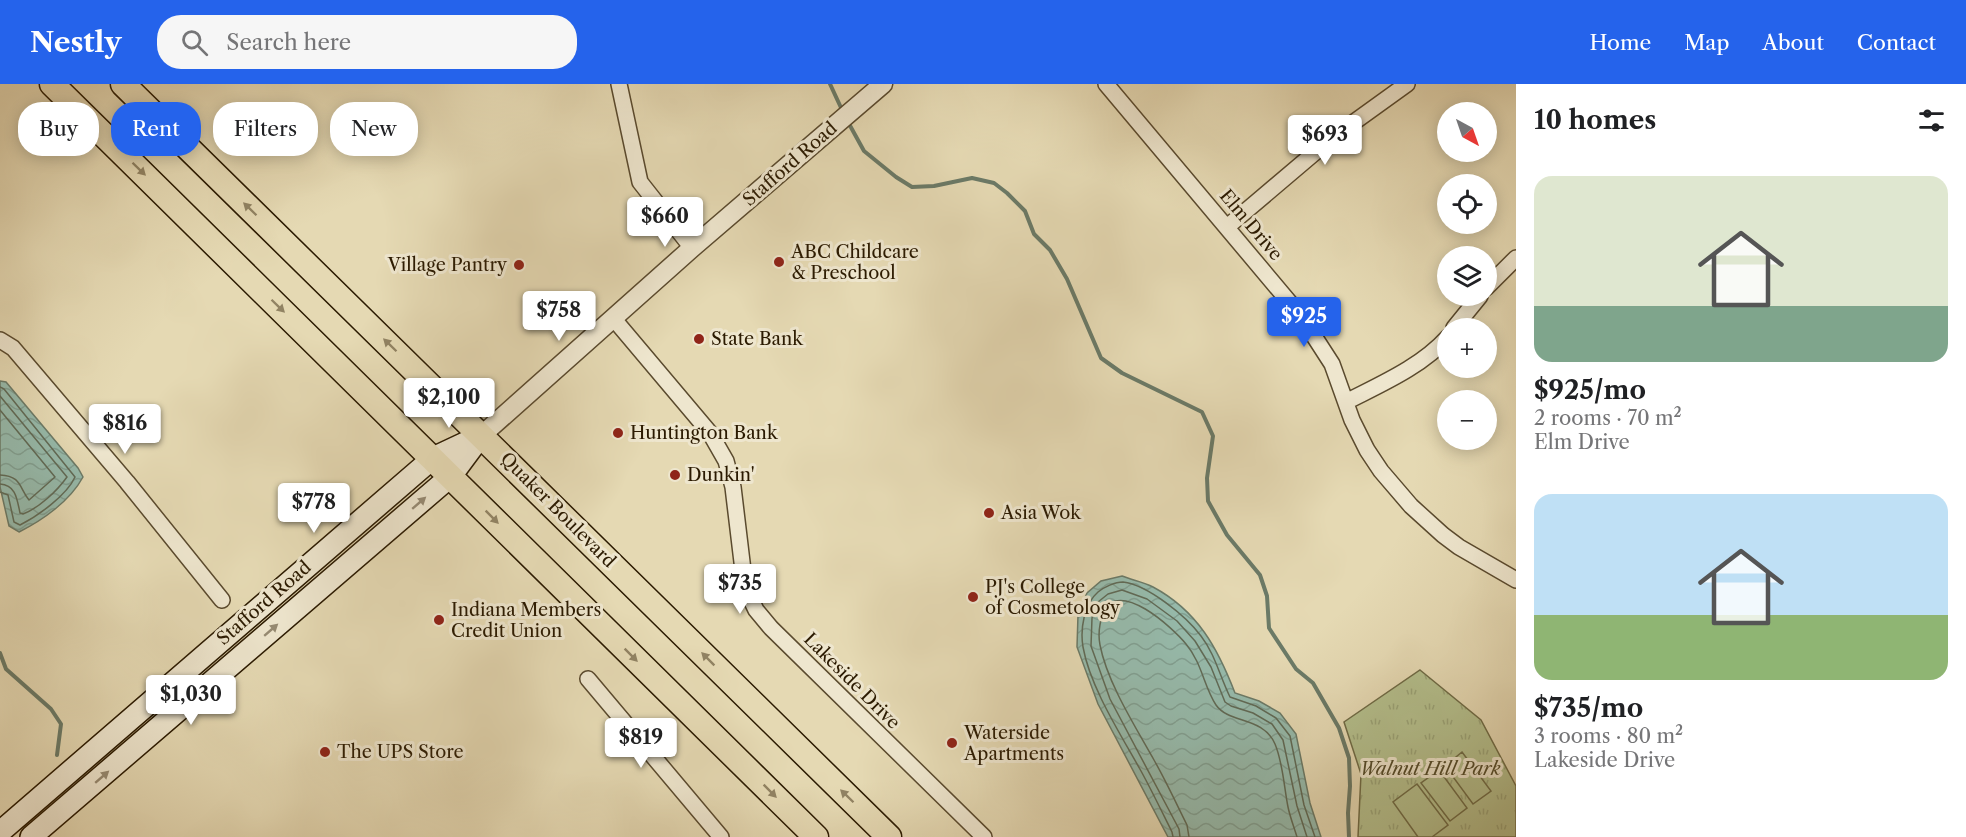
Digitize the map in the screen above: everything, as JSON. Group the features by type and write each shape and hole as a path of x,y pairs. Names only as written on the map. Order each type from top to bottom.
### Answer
{"main road":[{"path":"52,84 816,837"},
{"name":"Quaker Boulevard","path":"123,84 889,837"},
{"name":"Stafford Road","path":"0,832 433,458 482,435"},
{"name":"Stafford Road","path":"31,837 451,476 482,435"}],"street":[{"path":"619,84 640,182 692,248"},
{"name":"Stafford Road","path":"482,435 692,248 883,84"},
{"name":"Elm Drive","path":"1106,84 1301,316 1332,364 1352,420 1367,450 1411,506 1459,547 1516,580"},
{"path":"1227,227 1332,138 1407,84"},
{"path":"1497,277 1516,258"},
{"path":"1462,318 1472,306"},
{"name":"Lakeside Drive","path":"613,318 710,433 726,461 733,487 745,587 756,610 771,628 984,837"},
{"path":"0,340 13,348 127,482 222,600"},
{"path":"1346,402 1412,366 1437,347"},
{"path":"588,679 721,837"}],"green space":[{"name":"Walnut Hill Park","path":"1420,670 1481,720 1516,786 1516,837 1358,837 1361,774 1344,722"},
{"path":"1462,752 1491,791 1473,804 1445,766"},
{"path":"1439,770 1467,808 1450,821 1421,783"},
{"path":"1417,784 1448,825 1432,837 1418,837 1393,802"}],"water":[{"path":"0,381 6,382 83,477 71,494 55,509 19,532 9,526 0,487"},
{"path":"1122,576 1153,587 1182,608 1194,619 1213,646 1235,693 1259,701 1280,713 1296,734 1310,803 1321,837 1168,837 1098,704 1077,647 1078,615 1087,593 1101,581"}],"waterway":[{"path":"830,84 843,112"},
{"path":"848,122 864,151 912,187 934,186 972,178 994,183 1007,193 1025,211 1034,234 1050,250 1067,279 1101,358 1122,373 1202,412 1213,436 1207,478 1208,501 1227,535 1260,575 1267,596 1269,628 1296,669 1313,683 1339,728 1349,758 1349,837"},
{"path":"0,653 6,669 51,709 61,724 57,755"}],"place":[{"name":"ABC Childcare & Preschool","path":"779,262"},
{"name":"Village Pantry","path":"519,265"},
{"name":"State Bank","path":"699,339"},
{"name":"Huntington Bank","path":"618,433"},
{"name":"Dunkin'","path":"675,475"},
{"name":"Asia Wok","path":"989,513"},
{"name":"PJ's College of Cosmetology","path":"973,597"},
{"name":"Indiana Members Credit Union","path":"439,620"},
{"name":"Waterside Apartments","path":"952,743"},
{"name":"The UPS Store","path":"325,752"}]}
